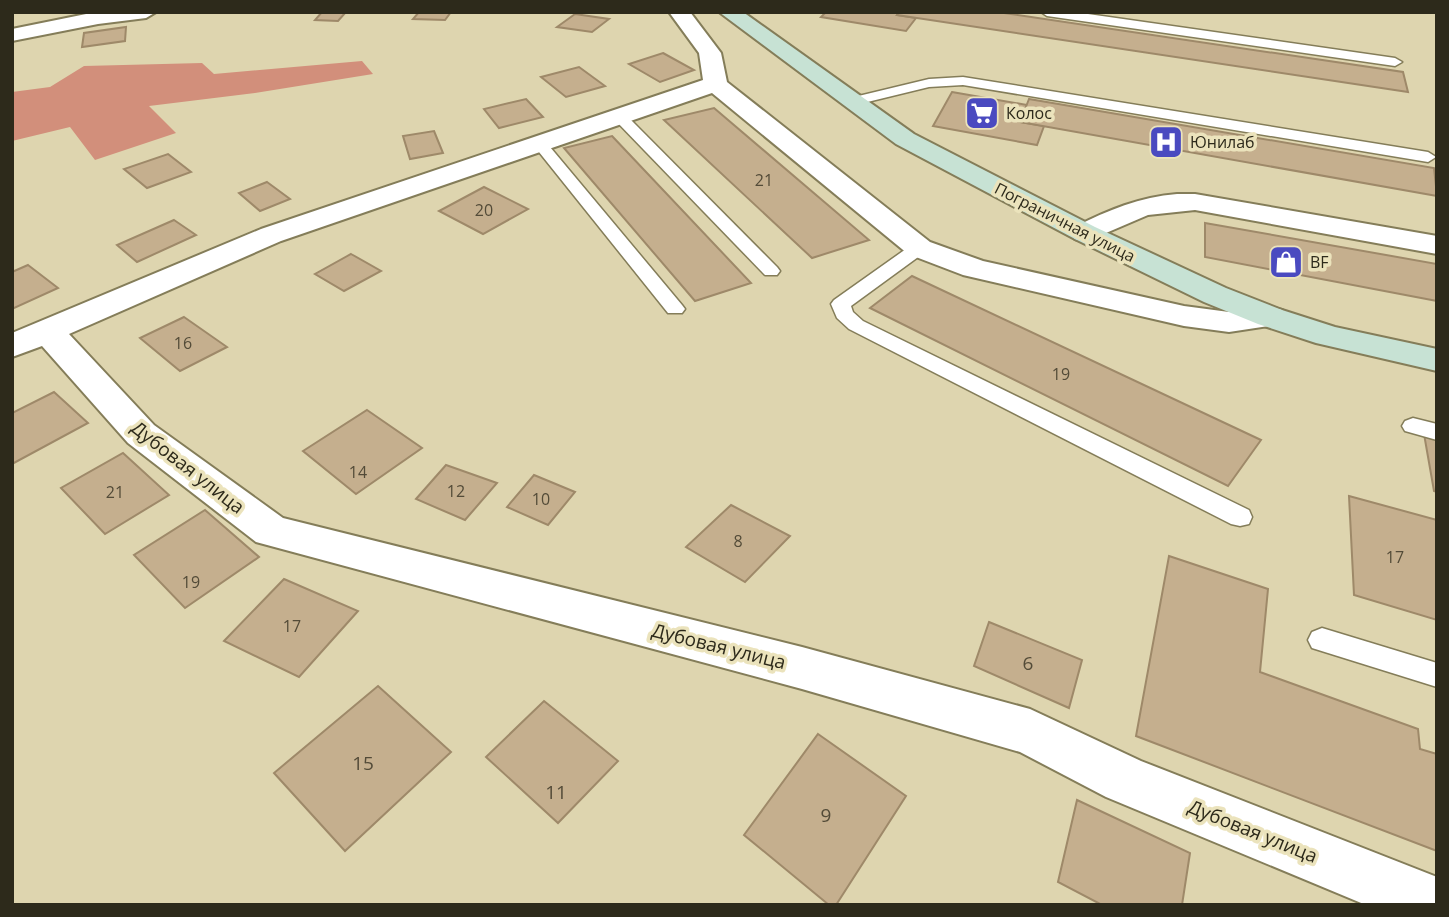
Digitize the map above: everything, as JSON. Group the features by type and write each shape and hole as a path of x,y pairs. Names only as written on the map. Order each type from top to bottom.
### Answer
{"main road":[{"name":"Пограничная улица","path":"729,12 905,139 1085,233 1214,295 1270,317 1328,335 1437,360"}],"street":[{"path":"12,35 95,15 145,12"},
{"path":"679,12 705,44 716,64 715,84 919,248 975,268 1184,316 1229,322 1270,317"},
{"name":"Дубовая улица","path":"715,84 271,235 30,339 141,434 271,531 802,668 1030,732 1124,779 1435,905"},
{"path":"1085,233 1138,207 1165,202 1195,202 1437,246"}],"lane":[{"path":"1047,12 1395,62"},
{"path":"851,102 929,83 963,81 1428,156"},
{"path":"621,118 771,271"},
{"path":"540,144 675,309"},
{"path":"919,248 841,304 845,314 856,325 1240,517"},
{"path":"1413,426 1437,432"},
{"path":"1322,640 1437,676"}],"shaded area":[{"path":"362,61 373,74 255,93 149,106 176,133 95,160 70,127 12,141 12,92 50,87 84,66 202,63 214,74"}],"building":[{"path":"322,12 346,12 338,21 315,20"},
{"path":"419,12 451,12 445,20 413,19"},
{"path":"826,12 899,12 897,15 916,18 906,31 821,17"},
{"path":"899,12 997,12 1403,72 1408,92 897,15"},
{"path":"575,14 609,19 592,32 557,27"},
{"path":"126,27 125,41 82,47 84,33"},
{"path":"663,53 694,70 660,82 629,64"},
{"path":"579,67 605,86 566,97 541,77"},
{"name":"Колос","path":"952,92 1027,105 1020,122 1044,126 1037,145 933,126"},
{"path":"526,99 543,117 499,128 484,109"},
{"path":"1029,99 1434,168 1437,196 1020,122"},
{"path":"714,108 869,240 812,258 664,120"},
{"path":"434,131 443,153 410,159 403,136"},
{"path":"612,136 751,283 695,301 564,148"},
{"path":"168,154 191,172 147,188 124,169"},
{"path":"267,182 290,199 260,211 239,193"},
{"path":"484,187 528,209 483,234 439,211"},
{"path":"174,220 196,235 137,262 117,245"},
{"path":"1205,223 1437,264 1437,301 1205,257"},
{"path":"351,254 381,271 344,291 315,274"},
{"path":"28,265 58,288 12,309 12,272"},
{"path":"912,276 1261,440 1228,486 870,308"},
{"path":"184,317 227,347 180,371 140,338"},
{"path":"54,392 88,423 12,464 12,413"},
{"path":"367,410 422,448 356,494 303,451"},
{"path":"1424,434 1437,437 1437,492 1434,491"},
{"path":"123,453 169,495 105,534 61,488"},
{"path":"446,465 497,483 465,520 416,499"},
{"path":"534,475 575,492 548,525 507,507"},
{"path":"1349,496 1437,520 1437,620 1354,595"},
{"path":"731,505 790,536 745,582 686,547"},
{"path":"205,510 259,557 185,608 134,555"},
{"path":"1169,556 1268,589 1260,672 1418,729 1420,749 1437,754 1437,851 1136,736"},
{"path":"284,579 358,611 299,677 224,641"},
{"path":"989,622 1082,660 1069,708 974,666"},
{"path":"378,686 451,752 345,851 274,773"},
{"path":"544,701 618,761 558,823 486,757"},
{"path":"818,734 906,796 836,905 829,905 744,835"},
{"path":"1077,800 1190,853 1182,905 1102,905 1058,882"}],"place":[{"name":"Колос","path":"982,113"},
{"name":"Юнилаб","path":"1166,142"},
{"name":"BF","path":"1286,262"}]}
